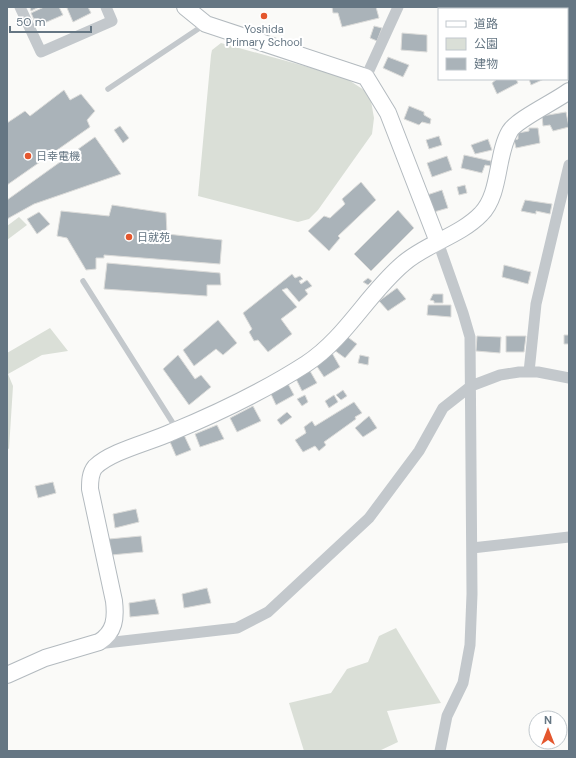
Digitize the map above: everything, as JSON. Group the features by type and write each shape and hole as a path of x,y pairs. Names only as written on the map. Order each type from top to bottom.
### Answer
{"street":[{"path":"20,7 41,52 112,21 106,7"},
{"path":"185,7 206,24 366,77 388,113 438,242 463,313 470,337 472,548 470,645 463,683 447,716 440,751"},
{"path":"366,77 398,7"},
{"path":"7,675 45,658 89,645 105,638 115,620 114,601 90,489 90,477 94,468 107,458 177,430 242,401 308,363 336,339 403,263 482,214 489,202 510,130 569,91"},
{"path":"528,372 536,304 569,165"},
{"path":"89,645 237,628 268,612 369,518 419,451 443,408 471,386 500,375 519,372 569,378"},
{"path":"472,548 569,537"}],"lane":[{"path":"108,89 206,24"},
{"path":"83,281 177,430"}],"green space":[{"path":"221,43 344,77 364,90 371,101 374,118 372,134 318,210 309,219 298,222 198,196 211,55 212,50"},
{"path":"19,217 27,225 7,240 7,226"},
{"path":"50,328 68,351 42,355 8,374 13,386 9,449 7,448 7,353"},
{"path":"396,628 441,703 387,711 398,742 379,751 304,751 289,703 331,693 347,669 368,662 379,636"}],"building":[{"path":"30,7 39,7 31,11"},
{"path":"44,7 59,7 63,15 42,24 41,20 35,22 31,13"},
{"path":"88,7 91,13 73,22 67,8"},
{"path":"332,7 376,7 379,18 342,27 338,13 333,13"},
{"path":"474,7 489,7 488,8"},
{"path":"374,26 382,28 377,41 370,38"},
{"path":"402,33 427,35 427,52 401,50"},
{"path":"388,57 409,65 403,77 383,68"},
{"path":"568,58 569,61 568,74"},
{"path":"496,80 516,80 518,83 497,94 492,83"},
{"path":"529,80 542,80 531,85"},
{"name":"日幸電機","path":"64,90 70,100 81,94 95,111 87,120 90,127 7,185 7,123 25,111 30,116"},
{"path":"409,106 424,112 424,115 431,119 430,124 422,122 419,125 404,119"},
{"path":"566,112 569,127 553,131 550,125 543,126 542,116"},
{"path":"120,126 129,138 123,143 114,130"},
{"path":"529,128 538,128 540,143 516,148 514,140 518,139 518,133 529,131"},
{"path":"439,136 442,145 429,149 426,140"},
{"path":"95,137 121,174 34,204 7,219 7,200"},
{"path":"488,139 492,150 475,154 471,145"},
{"path":"464,155 491,161 491,166 485,165 482,173 461,168"},
{"path":"447,156 452,170 432,177 427,163"},
{"path":"361,182 376,200 338,236 340,238 329,251 308,231 324,216 330,218 345,204 342,199"},
{"path":"465,185 467,193 459,195 457,187"},
{"path":"442,190 448,208 434,212 427,195"},
{"path":"525,200 552,204 550,214 536,211 536,214 521,211"},
{"name":"日就苑","path":"112,205 166,213 167,234 222,240 220,264 104,255 104,258 96,258 96,269 86,270 67,238 57,236 61,211 109,216"},
{"path":"398,210 414,228 371,271 354,254"},
{"path":"39,212 50,224 37,234 27,219"},
{"path":"107,263 220,273 221,285 207,285 207,296 104,289"},
{"path":"504,265 531,272 528,284 502,277"},
{"path":"292,274 295,278 300,276 303,279 299,281 301,284 307,280 312,286 305,290 308,294 299,302 287,288 282,290 297,307 281,319 292,334 268,352 258,340 254,341 249,332 252,329 243,313"},
{"path":"368,278 372,281 368,285 363,282"},
{"path":"397,288 406,299 388,311 379,301"},
{"path":"433,294 443,294 443,303 434,303 434,301 430,300"},
{"path":"428,305 451,305 451,317 427,315"},
{"path":"218,320 237,343 223,355 216,349 194,366 183,350"},
{"path":"345,335 357,344 345,358 334,350"},
{"path":"564,335 569,335 569,344 564,344"},
{"path":"477,336 501,337 500,353 476,351"},
{"path":"506,336 526,336 524,352 506,352"},
{"path":"332,353 340,367 324,377 316,365"},
{"path":"178,355 195,379 201,375 211,387 189,405 163,369"},
{"path":"360,355 369,357 368,365 358,363"},
{"path":"310,371 317,383 302,391 296,379"},
{"path":"287,382 294,395 276,405 270,392"},
{"path":"343,390 347,396 341,400 336,395"},
{"path":"305,395 308,402 302,406 297,399"},
{"path":"334,395 338,402 329,408 325,401"},
{"path":"354,402 362,413 355,417 356,419 324,442 326,445 319,451 315,446 303,452 295,440 306,433 304,427 312,421 315,426"},
{"path":"253,406 261,421 237,432 230,418"},
{"path":"287,412 292,417 281,425 277,420"},
{"path":"369,416 377,428 363,437 355,428"},
{"path":"217,425 224,439 200,447 195,434"},
{"path":"184,435 191,450 176,456 170,442"},
{"path":"53,482 56,493 38,498 35,486"},
{"path":"136,509 139,522 115,528 113,514"},
{"path":"141,536 143,552 111,555 109,539"},
{"path":"207,588 211,603 184,608 182,594"},
{"path":"155,599 159,614 130,617 129,603"}],"place":[{"name":"Yoshida Primary School","path":"264,16"},
{"name":"日幸電機","path":"28,156"},
{"name":"日就苑","path":"129,237"}]}
